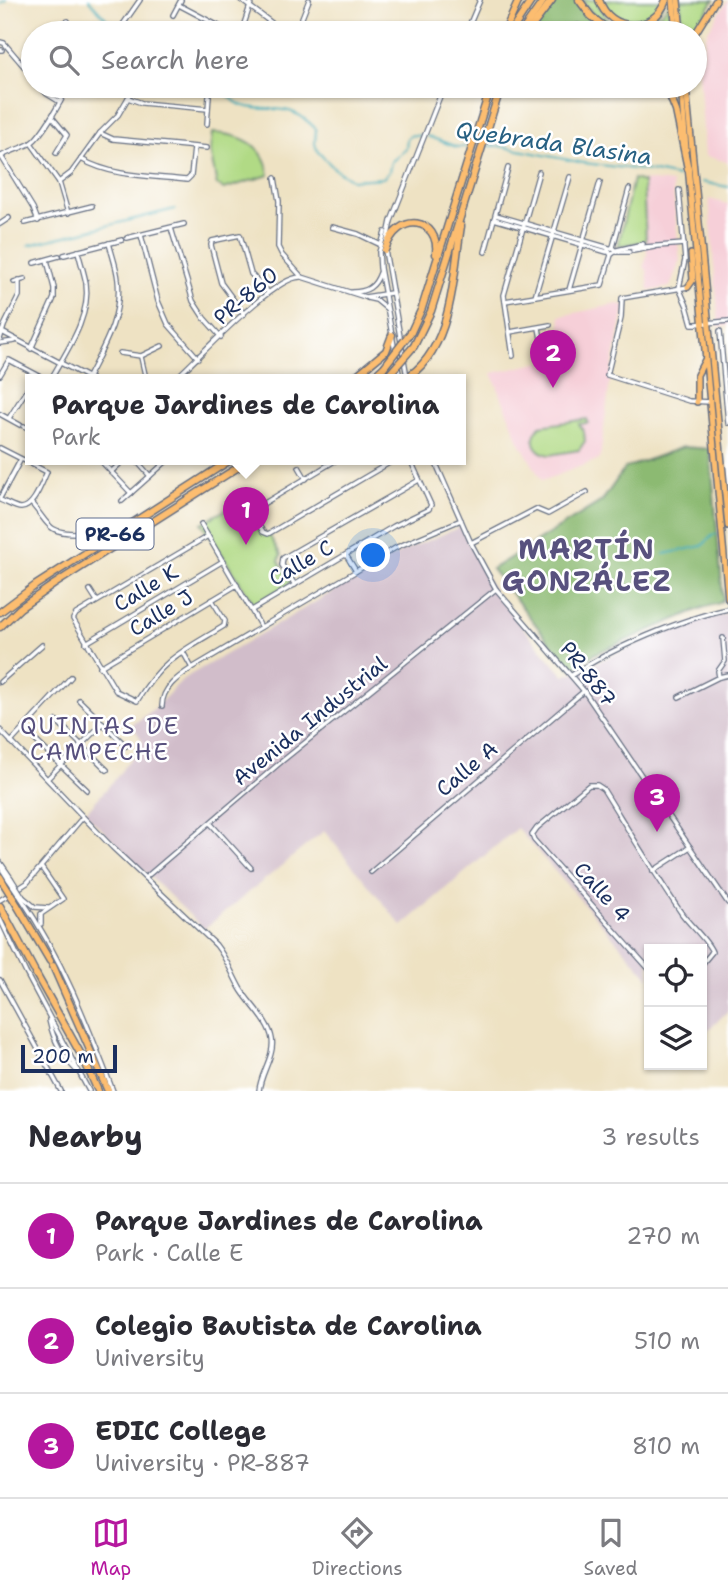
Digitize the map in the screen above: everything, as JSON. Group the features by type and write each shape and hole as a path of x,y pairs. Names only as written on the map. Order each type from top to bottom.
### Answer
{"highway":[{"path":"518,21 532,0"},
{"path":"529,21 544,0"},
{"path":"536,21 552,0"},
{"path":"579,0 597,21"},
{"path":"598,0 602,9 615,21"},
{"path":"650,21 658,15 667,0"},
{"path":"509,21 517,2"},
{"path":"376,374 411,332 422,308 486,98"},
{"path":"390,374 414,346 431,311 498,98"},
{"path":"671,98 688,169"},
{"path":"413,374 437,340 445,321 467,193"},
{"path":"383,247 397,228 407,224 419,224 429,230 435,240 435,266"},
{"path":"358,374 386,351 392,335"},
{"name":"PR-66","path":"0,612 36,585 221,465"},
{"name":"PR-66","path":"0,626 53,585 242,465"},
{"path":"0,877 8,881 20,900 111,1091"},
{"path":"1,912 84,1060 98,1091"}],"main road":[{"path":"675,0 678,21"},
{"path":"703,21 716,0"},
{"path":"685,98 694,248 713,356 728,526"},
{"path":"685,98 706,323 705,360 728,598"},
{"path":"688,287 693,280 691,254 694,248"},
{"path":"696,402 697,375 705,360"}],"street":[{"path":"125,21 140,0"},
{"path":"241,0 269,21"},
{"path":"245,21 252,0"},
{"path":"301,21 309,0"},
{"path":"471,21 480,0"},
{"path":"173,15 180,3 211,21"},
{"path":"0,42 4,43 21,63"},
{"path":"55,98 60,102"},
{"path":"38,221 33,208 1,157 31,143 52,117 62,98"},
{"path":"59,182 71,173 100,133 118,115 128,98 142,103 208,109"},
{"path":"207,124 209,98"},
{"path":"404,374 392,335 379,252 439,98"},
{"path":"52,117 67,135 56,153"},
{"path":"100,133 113,139 207,148"},
{"path":"31,143 59,182 68,214"},
{"path":"81,159 96,168 111,171 187,180 191,176 194,148"},
{"path":"485,252 508,169"},
{"path":"513,356 504,295 540,172"},
{"path":"536,296 570,177"},
{"path":"275,178 279,201 278,247 290,265 302,276"},
{"path":"569,290 600,182"},
{"path":"505,301 602,285 629,188"},
{"path":"679,190 685,260 679,289 692,324 728,321"},
{"path":"25,223 92,206"},
{"path":"0,215 2,223 9,219"},
{"path":"495,217 612,251 684,244"},
{"path":"34,263 184,224"},
{"path":"171,228 193,301 221,337"},
{"path":"332,228 358,234 383,247"},
{"path":"141,235 163,312 177,337 198,358"},
{"path":"244,314 221,283 211,243 240,235 251,274 268,292"},
{"path":"91,374 111,332 118,310 118,280 109,243"},
{"path":"630,249 643,244 656,246"},
{"path":"383,247 404,374"},
{"path":"54,374 86,305 86,284 78,251"},
{"path":"31,349 54,298 47,260"},
{"path":"287,280 292,272 290,265"},
{"path":"349,292 373,287 380,271"},
{"name":"PR-860","path":"180,374 268,292 287,280 302,276 365,297 391,293"},
{"path":"15,341 0,341 1,332 19,296 16,281 25,279"},
{"path":"688,287 622,298 621,318 607,375 696,402 710,402"},
{"path":"365,297 376,300 387,309"},
{"path":"510,332 550,325"},
{"path":"540,328 544,355"},
{"path":"720,331 725,355 728,423"},
{"path":"1,332 81,374"},
{"path":"120,354 141,356 162,346"},
{"path":"713,356 725,355"},
{"path":"141,356 145,374"},
{"path":"0,374 9,360 30,374"},
{"path":"9,418 25,393"},
{"path":"0,414 25,427"},
{"path":"0,448 25,461"},
{"path":"20,458 0,499 22,508 31,503 47,472 34,465"},
{"path":"105,465 131,493"},
{"path":"111,472 119,465"},
{"path":"140,465 150,476"},
{"path":"122,501 162,465"},
{"path":"328,465 253,510 263,532 268,534 386,465"},
{"name":"Calle C","path":"252,610 394,526 429,509 430,505 413,465"},
{"name":"PR-887","path":"437,465 471,543 496,589 584,691 728,903"},
{"path":"299,467 306,478"},
{"path":"295,585 282,565 284,558 419,480"},
{"path":"471,543 536,509 548,514 587,492"},
{"path":"31,503 50,529 60,533 76,533"},
{"path":"162,706 168,687 192,668 397,547 461,520"},
{"path":"201,524 261,627"},
{"path":"208,536 73,617 116,691 137,701 159,669 182,651 225,625 212,600"},
{"path":"346,555 356,571"},
{"name":"Calle K","path":"86,643 223,561"},
{"name":"Calle J","path":"100,667 237,585"},
{"name":"Avenida Industrial","path":"145,878 281,762 496,589"},
{"path":"90,590 97,601"},
{"path":"572,675 592,662 700,615 728,609"},
{"path":"719,677 718,671 725,661 723,638"},
{"path":"0,682 42,645"},
{"path":"182,651 192,668"},
{"path":"680,697 728,675"},
{"path":"11,741 71,677"},
{"name":"Calle A","path":"371,872 584,691"},
{"path":"79,700 126,746"},
{"path":"57,721 107,770"},
{"path":"48,778 103,723"},
{"path":"0,730 111,848 225,956 242,991 255,1007 272,1038 272,1052 261,1076 258,1091"},
{"path":"36,741 87,790"},
{"name":"Calle 4","path":"644,963 532,835 589,785 597,785 603,789 653,871"},
{"path":"0,900 27,883 83,817"},
{"path":"211,824 251,868"},
{"path":"690,847 653,871 692,928 707,944"},
{"path":"0,864 8,881"},
{"path":"41,867 63,897 61,902 40,917 45,933 70,982 111,1091"},
{"path":"20,900 35,907 50,908"},
{"path":"20,900 45,933"},
{"path":"1,912 48,1014 89,1091"},
{"path":"0,980 61,1091"}],"shaded area":[{"path":"728,0 728,162 705,156 701,98 707,98 707,32"},
{"path":"643,180 672,183 680,261 670,287 649,291 647,270 644,267 647,254"},
{"path":"709,199 728,204 728,326 719,327"},
{"path":"618,304 625,306 611,373 600,459 542,481 519,441 492,373 565,357 560,316"},
{"path":"460,527 497,597 564,676 702,618 728,614 728,1011 707,1031 707,944 644,944 644,972 517,828 402,926 324,831 204,929 85,813 143,742 132,725 154,709 183,679 401,552"}],"green space":[{"path":"557,0 575,0 594,21 540,21"},
{"path":"582,0 597,0 610,21 602,21"},
{"path":"602,0 665,0 659,11 645,21 625,21 608,10"},
{"path":"680,0 714,0 700,21 682,21"},
{"path":"670,2 670,21 652,21 662,13"},
{"path":"212,133 232,135 249,142 262,155 269,175 224,189 217,185 210,151"},
{"path":"633,179 643,182 646,241 618,246"},
{"path":"587,419 588,423 579,424 585,441 579,450 549,455 539,451 534,444 540,426"},
{"path":"683,447 710,449 723,599 720,603 702,608 594,654 575,668 570,668 492,569 602,501 625,468"},
{"path":"236,504 243,517 250,513 263,533 269,535 281,555 279,561 291,583 254,604 202,523"}],"waterway":[{"name":"Quebrada Blasina","path":"0,4 6,0"},
{"name":"Quebrada Blasina","path":"89,0 108,21"},
{"name":"Quebrada Blasina","path":"231,98 240,105 289,111 306,120 316,129 315,144 318,152 335,169 352,180 383,178 389,172 391,162 406,149 407,138 412,135 421,136"},
{"name":"Quebrada Blasina","path":"427,136 457,147 469,147"},
{"name":"Quebrada Blasina","path":"485,146 499,146 584,163 678,177"},
{"name":"Quebrada Blasina","path":"702,182 728,187"},
{"path":"29,245 175,209"},
{"path":"664,554 702,546 714,534 720,534"}],"place":[{"name":"Colegio Bautista de Carolina","path":"553,388"},
{"name":"Parque Jardines de Carolina","path":"246,545"},
{"name":"EDIC College","path":"657,832"}],"district":[{"name":"MARTÍN GONZÁLEZ","path":"587,565"},
{"name":"QUINTAS DE CAMPECHE","path":"100,739"}]}
